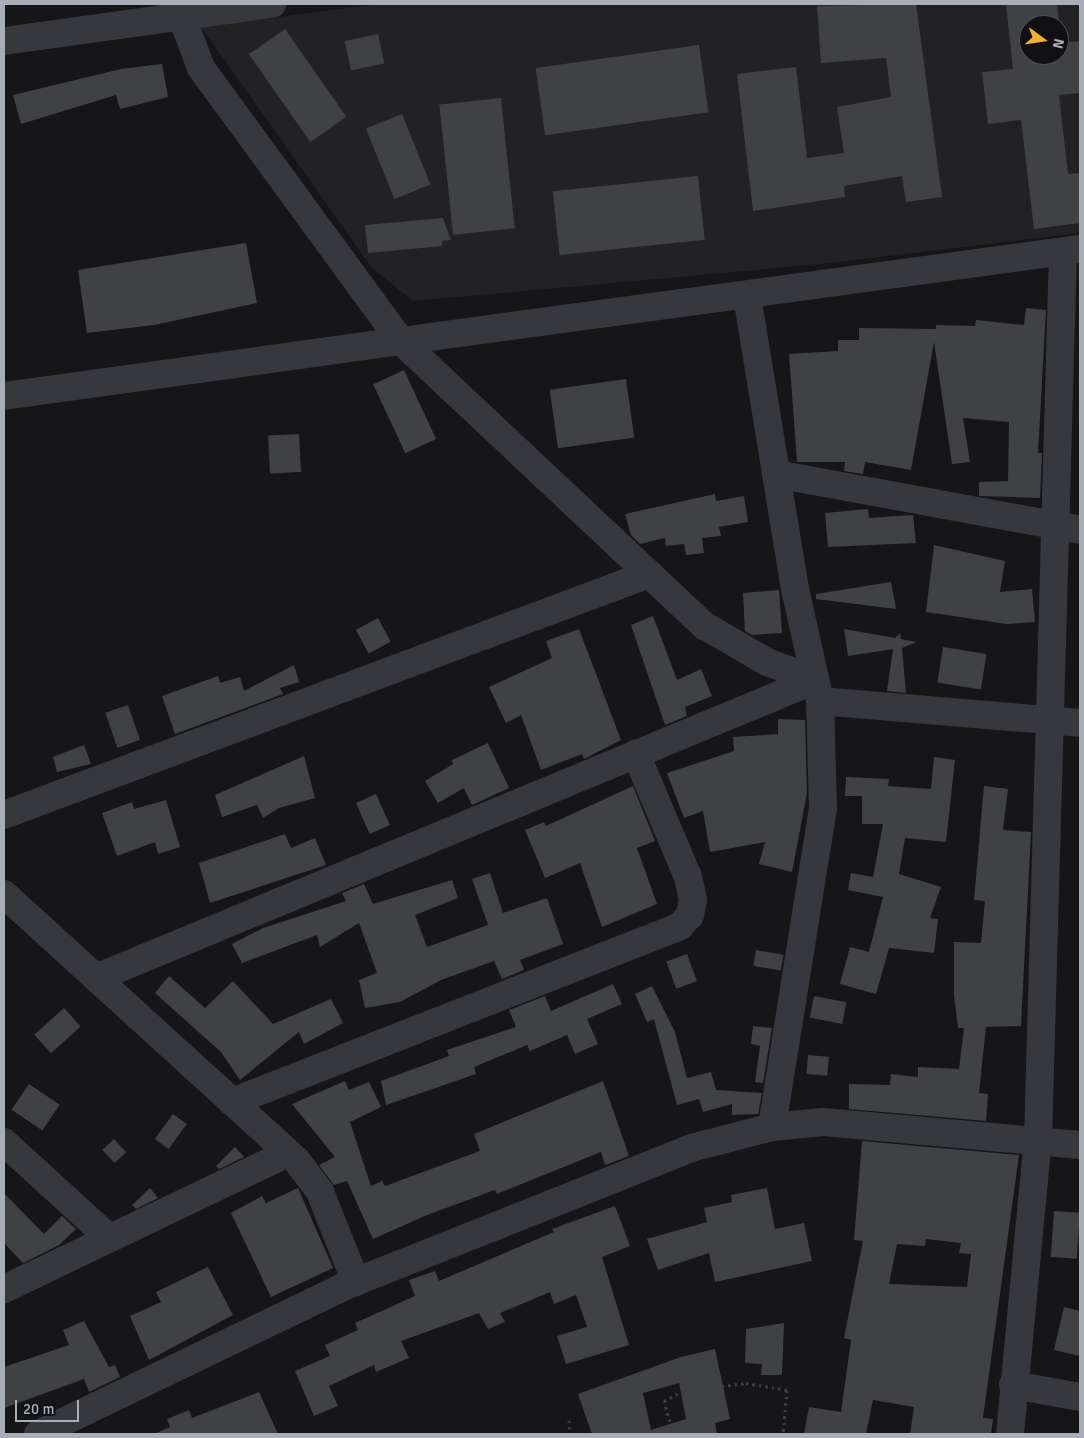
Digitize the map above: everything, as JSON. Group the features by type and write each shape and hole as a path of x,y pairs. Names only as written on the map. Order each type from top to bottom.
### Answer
{"street":[{"path":"4,42 178,11 272,4"},
{"path":"178,11 201,68 401,341 705,626 817,690 1050,721 1080,723"},
{"path":"4,396 401,341 747,296 1072,250 1068,528 1050,721 1038,1140 1013,1385 1010,1434"},
{"path":"747,296 776,474 817,690 823,808 772,1127"},
{"path":"776,474 1068,528"},
{"path":"4,814 649,574"},
{"path":"96,978 636,754 817,690"},
{"path":"232,1102 680,926 690,916 693,900 688,878 636,754"},
{"path":"4,894 288,1153 320,1192 356,1282"},
{"path":"38,1434 356,1282 691,1148 772,1127 823,1122 1080,1145"},
{"path":"4,1142 109,1238"},
{"path":"4,1289 288,1153"},
{"path":"1013,1385 1080,1397"}],"path":[{"path":"673,1434 664,1401 683,1391 746,1383 787,1390 784,1434"},
{"path":"569,1420 570,1434"}],"shaded area":[{"path":"379,4 1080,4 1080,233 821,264 413,301 372,268 201,27"}],"building":[{"path":"916,4 942,197 906,202 902,176 844,186 845,197 753,211 737,74 796,67 807,158 844,153 837,107 891,97 886,58 821,63 817,6"},
{"path":"1006,4 1057,4 1058,15 1019,15 1019,65 1069,65 1069,42 1080,41 1080,93 1059,95 1068,174 1080,173 1080,223 1034,229 1021,120 988,124 982,72 1013,69"},
{"path":"285,29 346,117 310,142 249,54"},
{"path":"378,34 384,63 351,70 345,41"},
{"path":"699,45 708,112 545,135 536,68"},
{"path":"162,64 168,97 120,109 116,95 21,124 13,95 121,69"},
{"path":"501,98 515,228 453,235 439,104"},
{"path":"402,114 430,184 394,199 366,129"},
{"path":"698,176 705,240 559,255 553,191"},
{"path":"443,218 451,240 442,241 442,246 368,253 365,225"},
{"path":"246,243 257,303 154,325 87,333 78,270"},
{"path":"1026,308 1046,310 1038,453 1042,453 1040,498 979,496 979,482 1008,481 1009,422 963,418 970,462 952,464 934,342 911,470 865,462 863,474 844,471 845,462 797,462 789,354 838,351 838,340 859,340 859,328 936,329 936,325 975,326 976,320 1024,325"},
{"path":"404,370 436,439 405,453 373,384"},
{"path":"626,379 634,437 558,448 550,390"},
{"path":"299,434 301,472 270,474 268,436"},
{"path":"715,494 716,501 744,496 748,522 719,527 721,536 702,538 704,553 686,555 684,544 666,546 665,538 640,544 631,535 625,514"},
{"path":"868,509 869,518 913,515 916,543 828,547 825,513"},
{"path":"934,545 1005,561 1000,592 1032,589 1035,622 1007,624 926,612"},
{"path":"891,582 896,609 816,599 816,594"},
{"path":"779,590 782,633 752,635 745,631 743,593"},
{"path":"653,616 677,680 701,669 712,696 685,707 687,716 665,725 631,625"},
{"path":"378,618 391,642 369,654 356,630"},
{"path":"579,629 621,740 584,759 582,754 541,770 521,715 506,723 489,687 552,658 546,641"},
{"path":"844,629 895,638 900,633 901,639 917,642 902,648 906,693 887,691 893,649 848,656"},
{"path":"943,647 986,654 981,689 937,683"},
{"path":"294,665 299,682 280,688 283,694 175,734 162,696 218,676 220,683 240,677 244,691"},
{"path":"128,705 140,740 117,748 105,713"},
{"path":"778,719 805,720 807,793 792,872 759,864 765,842 710,852 703,811 684,818 667,773 734,751 733,737 778,734"},
{"path":"488,743 509,788 472,805 464,788 438,803 425,781 453,764 452,760"},
{"path":"84,745 91,764 57,772 53,757"},
{"path":"304,756 315,798 279,808 263,818 257,805 222,817 215,795"},
{"path":"934,757 955,760 946,842 905,838 899,874 941,887 930,918 938,919 934,953 889,948 876,994 840,984 850,947 869,952 883,897 848,890 851,873 873,877 883,824 862,824 862,796 845,796 846,777 889,779 888,786 931,789"},
{"path":"633,786 655,841 637,848 657,904 602,927 580,863 545,878 525,830 544,822 546,826"},
{"path":"984,786 1008,789 1003,830 1031,832 1021,1026 986,1027 979,1093 988,1094 986,1121 849,1109 849,1084 890,1085 891,1074 918,1077 918,1067 959,1069 964,1028 958,1028 954,995 954,942 981,943 985,901 974,900"},
{"path":"376,794 390,825 370,834 356,803"},
{"path":"166,800 180,847 158,854 155,842 117,856 102,813 132,802 134,809"},
{"path":"285,834 291,848 315,838 326,865 210,903 199,863"},
{"path":"490,873 503,913 547,898 563,944 520,960 524,970 502,979 494,961 441,980 400,1002 365,1008 359,980 377,973 359,923 320,947 317,935 242,963 232,944 263,928 346,901 342,893 364,884 373,904 452,880 458,898 415,915 427,947 488,925 472,879"},
{"path":"756,950 784,955 781,971 753,966"},
{"path":"687,954 697,981 676,989 666,962"},
{"path":"169,976 205,1008 233,981 273,1024 331,999 343,1023 304,1044 299,1032 240,1080 221,1052 155,993"},
{"path":"613,984 622,1004 587,1019 598,1044 575,1054 567,1035 530,1051 527,1045 474,1067 476,1074 386,1105 381,1081 449,1056 447,1050 516,1027 509,1010 545,996 551,1011"},
{"path":"652,986 675,1032 687,1078 711,1072 716,1090 762,1093 758,1114 732,1115 732,1104 703,1112 699,1099 677,1105 654,1019 647,1022 635,994"},
{"path":"814,996 846,1002 842,1024 810,1018"},
{"path":"64,1008 81,1027 51,1053 34,1035"},
{"path":"753,1026 772,1028 763,1083 755,1082 760,1046 751,1044"},
{"path":"808,1055 829,1057 827,1076 806,1074"},
{"path":"345,1081 349,1090 369,1082 381,1107 350,1122 371,1186 382,1181 385,1186 480,1151 474,1134 603,1081 629,1156 605,1165 601,1152 497,1194 495,1190 427,1215 373,1239 347,1181 334,1185 319,1165 335,1157 292,1104"},
{"path":"29,1084 60,1105 42,1130 12,1110"},
{"path":"173,1114 187,1124 169,1149 155,1139"},
{"path":"114,1139 126,1152 115,1163 102,1150"},
{"path":"862,1141 1019,1155 983,1418 993,1419 991,1434 910,1434 914,1407 873,1400 866,1434 804,1434 809,1407 841,1412 851,1340 844,1338 863,1241 854,1240","holes":["926,1239 961,1243 959,1253 971,1254 967,1287 889,1284 897,1244 925,1246"]},
{"path":"235,1147 244,1157 219,1169 216,1166"},
{"path":"150,1188 158,1198 136,1209 132,1205"},
{"path":"298,1188 333,1268 271,1297 231,1213 262,1196 266,1203"},
{"path":"767,1188 775,1229 804,1223 812,1261 715,1282 709,1253 658,1270 647,1239 707,1222 704,1208 732,1202 731,1195"},
{"path":"4,1193 44,1234 62,1216 76,1229 59,1245 23,1263 4,1243"},
{"path":"615,1206 630,1246 602,1257 629,1345 566,1364 557,1336 587,1327 576,1295 554,1304 550,1292 500,1313 505,1322 488,1329 479,1313 401,1341 409,1358 376,1372 374,1365 329,1386 338,1406 314,1416 295,1371 330,1356 325,1345 358,1330 355,1323 415,1296 409,1280 435,1271 439,1281 554,1232 552,1229"},
{"path":"1054,1211 1080,1213 1077,1259 1051,1257"},
{"path":"208,1267 233,1315 149,1360 130,1316 161,1302 156,1292"},
{"path":"1064,1307 1080,1311 1080,1356 1054,1350"},
{"path":"84,1321 109,1367 115,1365 120,1377 89,1392 84,1379 4,1408 4,1367 69,1345 63,1330"},
{"path":"784,1323 782,1375 761,1375 762,1364 745,1363 746,1329"},
{"path":"715,1349 730,1419 715,1423 717,1434 592,1434 578,1394 681,1357","holes":["679,1383 686,1419 651,1430 643,1393"]},
{"path":"259,1392 278,1434 154,1434 170,1427 167,1419 189,1410 192,1418"}]}
